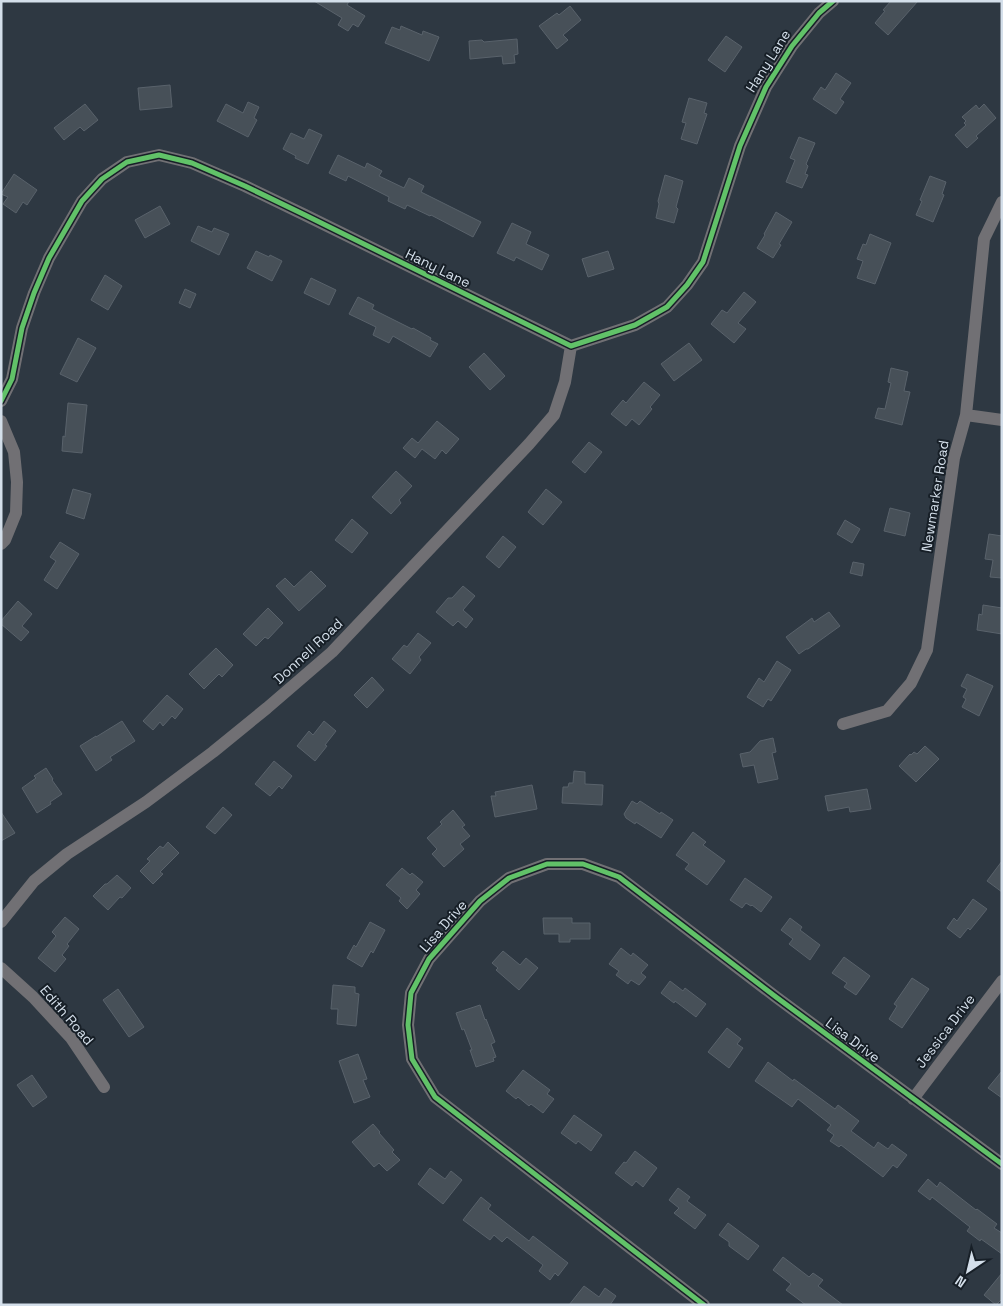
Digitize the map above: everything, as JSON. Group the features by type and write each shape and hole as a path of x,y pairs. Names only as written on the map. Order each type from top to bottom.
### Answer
{"street":[{"name":"Hany Lane","path":"1,401 12,379 22,328 34,293 49,258 82,201 102,179 127,162 159,155 192,163 245,186 571,346 635,325 667,307 687,285 703,262 740,146 766,87 792,46 819,13 833,1"},
{"name":"Newmarker Road","path":"843,724 887,711 912,683 927,650 954,458 966,415 984,239 1002,202"},
{"name":"Donnell Road","path":"1,922 34,881 67,854 146,802 213,752 332,652 554,416 565,382 571,346"},
{"path":"966,415 1002,420"},
{"path":"1,421 14,452 17,482 16,514 5,540 1,544"},
{"name":"Lisa Drive","path":"704,1305 435,1097 412,1059 408,1025 412,992 429,959 480,901 510,878 547,864 583,864 619,877 776,997 1002,1164"},
{"name":"Edith Road","path":"1,968 33,997 71,1038 104,1087"},
{"name":"Jessica Drive","path":"913,1098 1002,980"}],"building":[{"path":"314,1 349,1 347,5 365,16 358,27 353,24 348,31 338,25 342,18"},
{"path":"891,1 918,1 888,35 875,23"},
{"path":"570,6 581,20 563,35 568,40 557,49 539,26 557,13 559,15"},
{"path":"401,26 422,35 423,31 439,37 429,61 385,43 392,27 400,30"},
{"path":"726,36 742,47 725,72 708,60"},
{"path":"517,39 518,54 514,55 515,63 503,64 502,56 470,59 469,41 482,40 484,42"},
{"path":"836,73 851,83 840,99 844,102 836,114 813,99 821,87 825,90"},
{"path":"170,85 172,107 140,110 138,88"},
{"path":"689,98 707,103 704,113 707,114 697,144 681,139 686,123 682,122"},
{"path":"248,102 259,107 254,118 257,120 248,137 217,121 226,104 243,113"},
{"path":"85,104 98,120 84,131 80,127 64,140 54,128"},
{"path":"984,104 996,118 976,136 978,138 967,148 955,135 966,125 964,123 966,121 962,117 976,105 979,109"},
{"path":"309,129 322,135 308,164 295,158 296,156 283,149 291,133 304,139"},
{"path":"799,137 815,143 806,164 808,166 805,174 808,175 802,188 786,182 795,160 790,158"},
{"path":"338,155 365,168 367,163 382,171 379,176 404,188 409,178 424,186 421,192 481,222 473,237 431,215 407,205 405,209 388,201 389,197 348,176 346,181 329,173"},
{"path":"14,174 37,190 27,205 23,202 16,213 3,204 8,197 1,194"},
{"path":"665,175 683,181 674,223 656,218 658,201"},
{"path":"930,176 946,182 942,194 944,195 933,222 916,215"},
{"path":"160,206 170,224 145,238 135,220"},
{"path":"776,212 792,222 773,258 757,248"},
{"path":"512,223 531,232 526,244 549,255 542,270 516,257 514,261 497,253"},
{"path":"198,226 212,232 214,228 229,234 219,255 191,241"},
{"path":"870,234 891,243 875,284 857,278 863,261 857,259 863,244 866,245"},
{"path":"256,251 282,261 272,281 247,268"},
{"path":"608,251 614,269 588,277 582,259"},
{"path":"105,275 122,286 108,310 91,300"},
{"path":"311,278 336,290 329,305 304,293"},
{"path":"185,289 196,294 190,308 179,303"},
{"path":"744,292 756,302 738,323 746,329 734,343 711,324 722,310 727,313"},
{"path":"358,297 374,305 372,309 431,338 430,340 438,344 430,357 393,336 389,343 373,335 376,327 349,314"},
{"path":"78,338 96,348 77,382 60,374"},
{"path":"689,343 702,360 674,381 661,364"},
{"path":"484,353 505,376 490,390 469,367"},
{"path":"891,368 908,372 904,391 910,392 902,425 875,418 878,408 885,409 891,383 888,382"},
{"path":"644,382 660,395 639,425 632,419 626,426 611,414 623,400 626,403"},
{"path":"68,403 87,405 82,453 62,451"},
{"path":"437,421 459,439 446,454 442,450 435,459 422,449 415,458 403,448 412,438 418,443"},
{"path":"589,442 602,452 585,473 572,462"},
{"path":"396,471 412,486 399,500 401,503 391,514 372,497"},
{"path":"73,489 91,494 84,519 66,513"},
{"path":"546,489 562,502 543,525 528,512"},
{"path":"890,508 910,513 905,536 884,531"},
{"path":"352,519 368,533 352,553 335,540"},
{"path":"845,520 860,529 852,543 837,534"},
{"path":"989,534 1002,536 1002,578 990,577 993,560 985,559"},
{"path":"503,536 516,547 499,568 486,557"},
{"path":"60,542 79,554 57,589 44,580 56,561 50,557"},
{"path":"853,562 864,564 862,576 850,573"},
{"path":"311,571 326,586 299,611 276,586 285,578 294,587"},
{"path":"463,586 475,596 463,610 473,619 466,628 458,621 453,626 436,612 448,598 452,598"},
{"path":"18,601 32,614 22,626 29,632 21,641 1,624 1,621"},
{"path":"983,605 1002,608 1002,634 977,630 979,614 982,615"},
{"path":"268,608 283,623 268,639 265,637 256,646 243,634"},
{"path":"829,612 840,626 799,654 786,637 812,618 814,622"},
{"path":"418,633 431,643 419,657 421,660 410,674 392,659 404,645 407,647"},
{"path":"216,648 233,665 222,677 219,674 204,689 189,674"},
{"path":"777,661 791,670 771,701 768,699 763,707 747,697 759,678 764,682"},
{"path":"967,674 993,686 979,716 962,707 966,699 963,697 967,689 961,686"},
{"path":"372,677 384,690 367,708 354,695"},
{"path":"167,695 183,709 175,719 172,716 163,726 160,722 153,730 143,721"},
{"path":"122,721 135,741 110,757 112,760 96,771 80,746"},
{"path":"324,721 336,731 315,761 297,746 309,731 313,735"},
{"path":"773,738 776,752 772,753 778,779 758,783 754,765 743,767 740,754 750,752 760,741"},
{"path":"925,746 939,759 916,782 899,766 910,754 914,752 917,754"},
{"path":"274,761 292,776 282,789 279,786 270,796 255,784"},
{"path":"46,768 62,794 37,813 22,788 36,778 34,776"},
{"path":"574,771 585,772 585,784 603,785 602,805 562,803 563,787 568,787 569,783 573,783"},
{"path":"532,785 537,809 495,817 491,796 496,796 495,792"},
{"path":"867,789 871,809 850,812 849,807 828,811 825,796"},
{"path":"632,801 637,804 640,801 673,820 661,838 626,818 624,814"},
{"path":"223,807 232,815 215,834 206,827"},
{"path":"453,810 465,825 462,827 470,836 460,844 464,849 444,867 432,854 437,849 427,838"},
{"path":"1,812 15,833 1,841"},
{"path":"693,832 706,842 703,845 725,861 707,885 685,869 689,864 676,855"},
{"path":"168,842 179,853 160,872 163,874 153,884 140,871 150,861 147,859 160,846 163,848"},
{"path":"1002,861 1002,892 987,881"},
{"path":"402,868 423,882 416,890 420,894 407,909 399,901 401,898 386,885"},
{"path":"117,875 131,888 108,910 93,896"},
{"path":"745,878 772,897 761,912 752,905 746,903 742,908 730,900"},
{"path":"973,899 987,909 970,930 968,928 960,938 947,928 954,918 957,921"},
{"path":"65,917 79,929 67,944 69,946 62,955 66,959 55,972 38,958 56,936 52,932"},
{"path":"543,918 572,918 572,923 590,923 590,939 570,939 570,942 559,942 559,934 544,934"},
{"path":"790,918 802,927 800,930 820,945 810,960 789,944 793,939 781,930"},
{"path":"370,922 385,930 373,953 371,951 362,967 347,958 354,945 356,947"},
{"path":"621,948 631,956 633,953 648,965 641,973 646,977 639,985 631,980 628,984 616,975 619,971 609,964"},
{"path":"503,951 520,965 526,958 538,968 519,990 496,970 498,968 492,963"},
{"path":"844,957 870,976 856,995 844,987 847,983 832,973"},
{"path":"912,978 929,989 902,1028 889,1019 897,1006 894,1004"},
{"path":"670,981 683,991 685,988 706,1004 696,1017 661,993"},
{"path":"333,985 355,987 355,993 359,994 356,1026 337,1024 338,1009 331,1009"},
{"path":"118,989 144,1027 129,1037 103,1000"},
{"path":"480,1005 495,1042 491,1044 496,1057 493,1058 494,1061 476,1067 470,1050 472,1050 456,1013"},
{"path":"727,1028 741,1039 737,1044 743,1048 729,1068 708,1052"},
{"path":"358,1054 367,1079 363,1080 370,1097 354,1103 339,1061"},
{"path":"768,1062 835,1109 838,1105 859,1121 851,1131 874,1148 878,1142 888,1149 892,1144 907,1155 897,1168 893,1165 883,1177 841,1145 839,1147 830,1141 834,1135 827,1130 831,1125 798,1099 792,1107 755,1081"},
{"path":"523,1070 550,1090 547,1094 554,1099 543,1113 531,1104 529,1106 518,1097 516,1099 506,1091"},
{"path":"1002,1071 1002,1098 988,1088"},
{"path":"32,1075 47,1097 33,1107 17,1085"},
{"path":"574,1115 602,1135 591,1151 578,1141 576,1144 561,1133"},
{"path":"373,1124 394,1150 392,1152 400,1160 387,1171 379,1163 374,1167 352,1142"},
{"path":"635,1151 657,1168 643,1187 636,1181 632,1186 615,1173"},
{"path":"430,1168 445,1179 451,1171 462,1180 443,1204 418,1184"},
{"path":"928,1179 937,1187 940,1182 997,1224 994,1228 1002,1233 1002,1254 967,1231 970,1227 932,1197 930,1200 918,1191"},
{"path":"678,1188 690,1197 687,1201 706,1215 695,1229 674,1213 679,1208 669,1200"},
{"path":"481,1197 491,1205 488,1209 529,1241 533,1236 568,1263 558,1276 555,1273 550,1280 539,1271 543,1265 507,1237 502,1242 494,1235 490,1240 463,1220"},
{"path":"728,1223 759,1246 748,1260 729,1246 729,1242 719,1235"},
{"path":"783,1257 809,1277 813,1273 823,1280 818,1286 843,1305 806,1305 786,1290 791,1284 773,1270"},
{"path":"1002,1273 1002,1299 996,1305 984,1295"},
{"path":"584,1286 599,1297 605,1288 616,1296 610,1305 569,1305"}],"cycle path":[{"path":"1,401 12,379 22,328 34,293 49,258 82,201 102,179 127,162 159,155 192,163 245,186 571,346 635,325 667,307 687,285 703,262 740,146 766,87 792,46 819,13 833,1"},
{"path":"704,1305 435,1097 412,1059 408,1025 411,993 429,959 480,901 509,878 547,864 583,864 619,877 776,997 1002,1164"}]}
